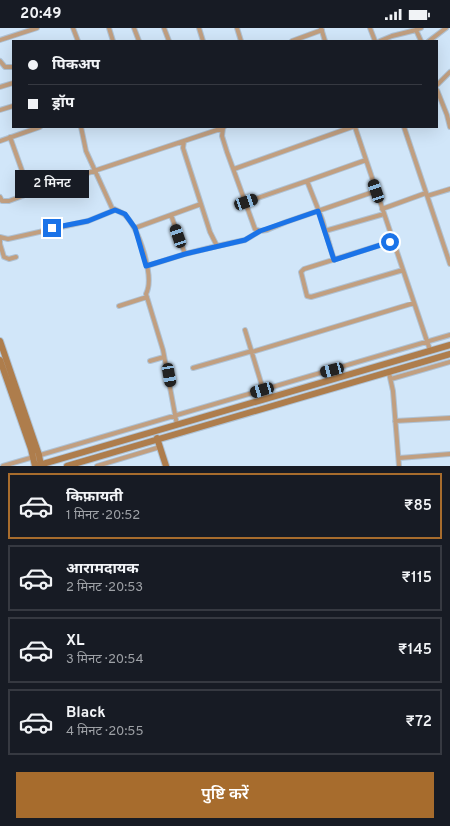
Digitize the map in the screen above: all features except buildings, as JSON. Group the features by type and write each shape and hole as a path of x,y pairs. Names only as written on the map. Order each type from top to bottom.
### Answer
{"street":[{"path":"0,40 37,28"},
{"path":"73,28 78,40"},
{"path":"109,28 113,40"},
{"path":"134,28 139,40"},
{"path":"164,28 169,40"},
{"path":"199,28 203,40"},
{"path":"237,28 241,40"},
{"path":"370,28 375,40"},
{"path":"382,40 420,28"},
{"path":"431,40 446,28"},
{"path":"294,40 321,29 326,40"},
{"path":"416,30 421,40"},
{"path":"0,60 5,67 12,67"},
{"path":"438,84 450,72"},
{"path":"0,87 12,83"},
{"path":"438,92 449,114 450,126"},
{"path":"0,110 12,106"},
{"path":"0,140 37,128"},
{"path":"81,128 86,151 112,208 125,214 135,228 149,279 147,297 164,357 179,432"},
{"path":"0,204 95,170 221,128"},
{"path":"224,128 222,136 255,229 260,231"},
{"path":"234,169 350,128"},
{"path":"353,128 366,160 430,350"},
{"path":"404,128 450,261"},
{"path":"10,137 30,193"},
{"path":"184,141 183,148 185,156 216,246"},
{"path":"246,202 366,160"},
{"path":"307,181 334,260"},
{"path":"382,209 450,189"},
{"path":"146,266 185,254 245,240 260,231 376,191"},
{"path":"0,197 2,201 7,201"},
{"path":"135,228 201,204"},
{"path":"16,257 9,259 4,257 0,244 0,237 8,239 88,221 115,210"},
{"path":"325,231 384,214"},
{"path":"171,215 185,254"},
{"path":"393,241 304,269 301,272 307,296 316,296 403,270"},
{"path":"119,306 147,297"},
{"path":"193,368 414,303"},
{"path":"246,330 262,384 262,390 266,399"},
{"path":"3,466 450,335"},
{"path":"0,341 38,466 450,345"},
{"path":"390,376 450,354"},
{"path":"150,361 164,357"},
{"path":"0,360 36,457"},
{"path":"67,466 179,432 390,376 450,362"},
{"path":"390,376 399,466"},
{"path":"395,421 450,418"},
{"path":"157,438 166,466"},
{"path":"97,466 160,447"},
{"path":"399,458 450,454"}],"route":[{"path":"52,228 88,221 115,210 125,214 138,234 146,266 185,254 245,240 260,231 268,230 318,211 322,219 334,260 390,242"}]}
